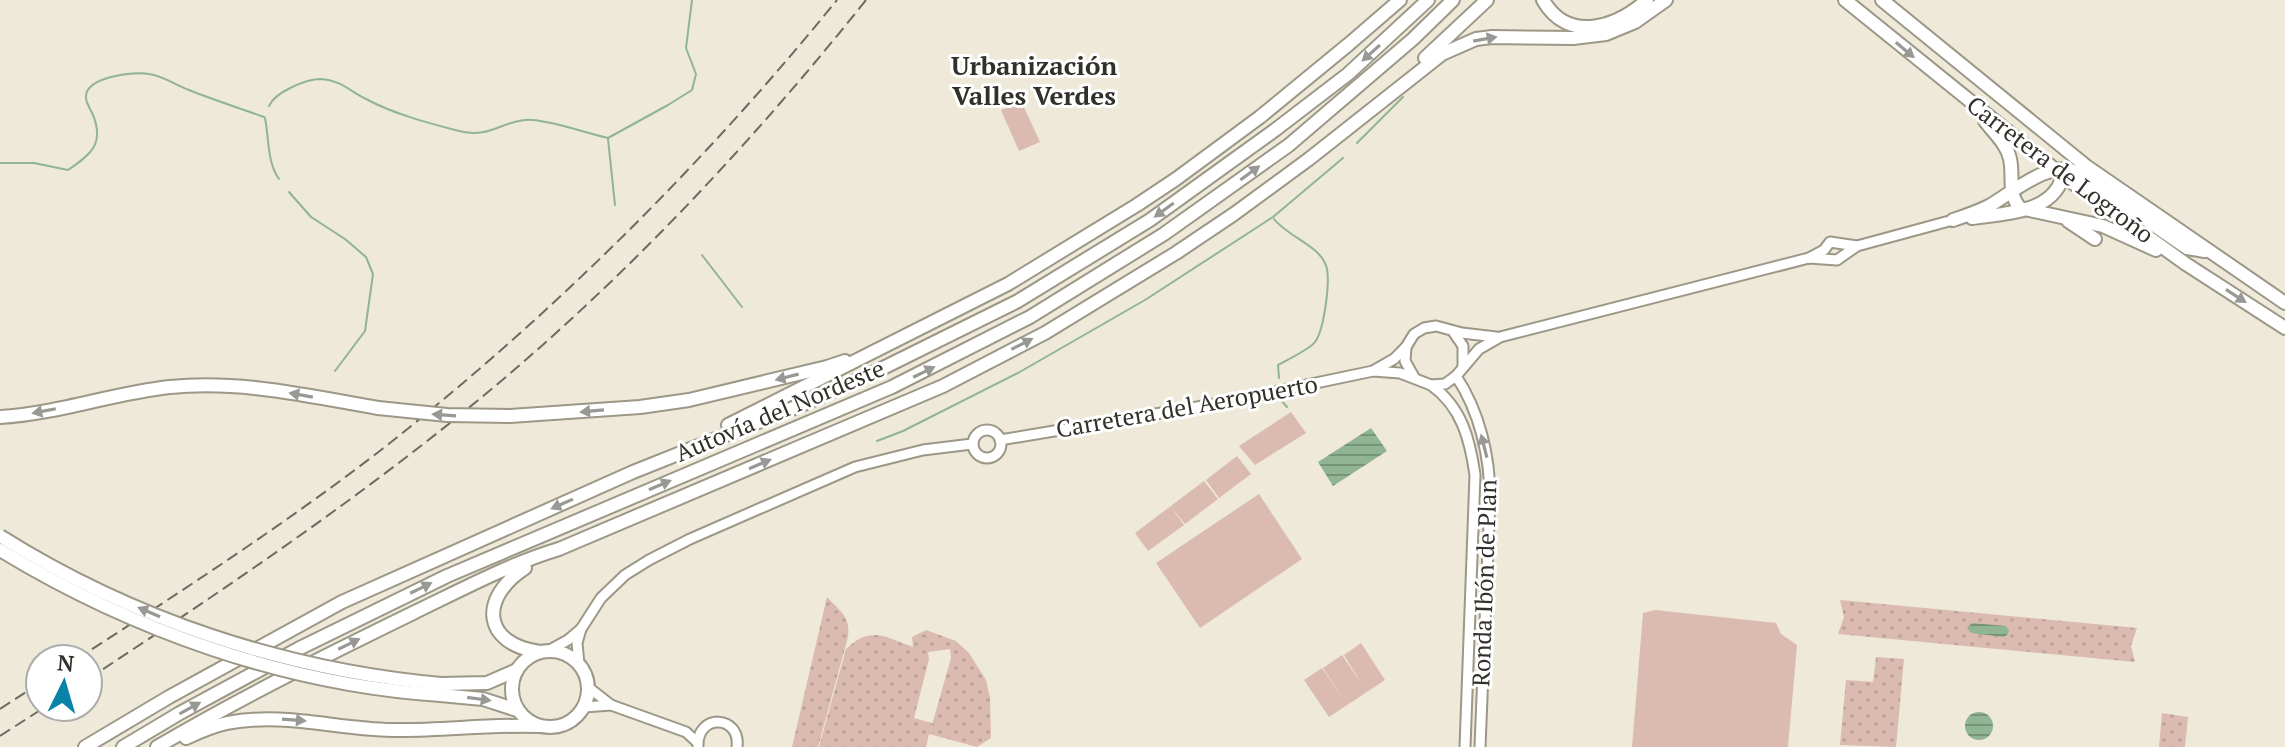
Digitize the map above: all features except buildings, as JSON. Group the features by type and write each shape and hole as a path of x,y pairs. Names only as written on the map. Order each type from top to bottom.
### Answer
{"highway":[{"path":"1349,44 1383,0"},
{"path":"633,472 641,463 746,418 1008,284 1137,205 1260,117 1400,0"},
{"name":"Autovía del Nordeste","path":"85,747 342,602 633,472 806,403 1018,301 1150,220 1275,130 1348,74 1428,0"},
{"name":"Autovía del Nordeste","path":"123,747 298,649 447,576 892,387 1030,317 1164,234 1289,145 1413,39 1453,0"},
{"path":"1383,99 1487,0"},
{"path":"1543,0 1563,22 1589,27 1621,19 1647,0"},
{"path":"157,747 328,654 455,593 943,386 1045,333 1234,214 1442,54 1476,39 1510,36 1573,38 1606,34 1635,22 1666,0"},
{"name":"Carretera de Logroño","path":"1845,0 2061,172 2186,264 2285,328"},
{"name":"Carretera de Logroño","path":"1882,0 2062,148 2125,195 2285,303"},
{"path":"1971,103 2008,151 2011,193 2022,210 2103,226 2186,264"},
{"path":"1953,220 2040,205 2059,188 2062,148"},
{"path":"1953,220 1988,206 2034,178 2077,171 2187,248 2208,251"},
{"path":"2062,216 2095,239"},
{"path":"0,417 167,388 215,385 265,389 378,408 447,415 510,416 627,409 689,400 827,367 876,351"},
{"path":"0,536 78,580 205,634 326,668 483,699 517,710"},
{"path":"165,747 227,723 263,719 390,730 501,725 549,728 566,724 584,707 587,677 579,664 562,653 521,649 504,639 494,622 493,609 500,590 513,576 559,549"},
{"path":"0,550 56,583 192,642 329,680 404,692 440,690 502,679 517,670 526,659 544,652"},
{"path":"517,670 511,687 517,710 526,720 539,726"}],"main road":[{"name":"Carretera del Aeropuerto","path":"1456,376 1485,344 1500,337 1826,254 1837,260 1857,246 1953,220"},
{"name":"Carretera del Aeropuerto","path":"1826,254 1830,242 1857,246"},
{"path":"1840,244 1843,250 1841,256"},
{"name":"Carretera del Aeropuerto","path":"1373,371 1394,359 1414,334 1424,328 1436,326 1474,336 1500,337"},
{"path":"1451,330 1463,346 1463,366"},
{"path":"1406,347 1405,361 1416,378"},
{"name":"Carretera del Aeropuerto","path":"1000,440 1221,403 1373,371 1400,373 1431,385"},
{"path":"1431,385 1445,384 1456,376"},
{"name":"Ronda Ibón de Plan","path":"1456,376 1479,428 1489,470 1480,747"},
{"name":"Ronda Ibón de Plan","path":"1431,385 1448,399 1465,428 1475,475 1465,747"},
{"name":"Carretera del Aeropuerto","path":"983,430 995,432 1000,440 999,451 989,458 979,456 972,444 975,436 983,430"},
{"name":"Carretera del Aeropuerto","path":"544,652 568,640 581,629 601,598 625,575 690,539 855,467 923,450 972,444"},
{"path":"579,664 577,643 581,629"},
{"path":"588,687 611,705 686,732 699,740 710,723 723,723 735,731 740,745"},
{"path":"584,707 611,705"}],"shaded area":[{"path":"1021,101 1040,142 1019,151 1001,110"},
{"path":"1291,412 1306,433 1255,465 1239,446"},
{"path":"1371,428 1387,451 1333,486 1318,462"},
{"path":"1237,456 1251,474 1219,498 1206,480"},
{"path":"1204,481 1218,499 1185,524 1171,507 1184,525 1148,551 1135,533"},
{"path":"1259,494 1302,559 1200,628 1156,563"},
{"path":"827,597 846,619 848,637 818,747 792,747"},
{"path":"1840,600 2137,628 2131,646 2135,662 1838,634 1844,617"},
{"path":"1655,610 1776,623 1781,634 1797,645 1788,747 1632,747 1643,613"},
{"path":"1972,623 2006,626 2009,631 2004,637 1971,633 1967,628"},
{"path":"926,630 956,641 969,653 986,680 990,698 991,738 977,747 929,734 926,747 819,747 846,649 871,635 913,647 912,637","holes":["950,649 951,658 930,732 932,723 914,718 929,659 928,652"]},
{"path":"1361,643 1385,680 1329,717 1304,680 1322,668 1344,700 1323,668 1342,655 1361,683 1344,655"},
{"path":"1876,657 1904,659 1896,747 1840,745 1846,680 1873,682"},
{"path":"1979,712 1989,716 1993,726 1989,736 1979,740 1969,736 1965,726 1969,716"},
{"path":"2162,713 2188,717 2185,747 2159,747"}],"waterway":[{"path":"269,106 292,87 321,79 339,84 400,114 459,131 486,132 531,120 608,138 692,90 696,74 686,48 692,0"},
{"path":"0,163 34,163 68,170 76,165 89,154 96,141 96,125 86,100 88,91 101,80 122,75 154,75 264,117"},
{"path":"1357,143 1403,97"},
{"path":"265,118 270,158 279,179"},
{"path":"608,139 615,205"},
{"path":"877,441 1018,373 1145,300 1273,217 1343,158"},
{"path":"289,192 311,217 366,257 373,274 365,331 335,371"},
{"path":"1274,219 1321,257 1328,279 1318,336 1308,348 1278,365 1279,378"},
{"path":"702,255 742,307"},
{"path":"1281,400 1287,407"}],"railway":[{"path":"101,643 231,558 344,478 505,347 678,180 733,122 837,0"},
{"path":"104,668 346,502 446,426 545,343 643,251 736,153 866,0"},
{"path":"0,709 24,693"},
{"path":"0,736 24,721"}],"district":[{"name":"Urbanización Valles Verdes","path":"1034,81"}]}
